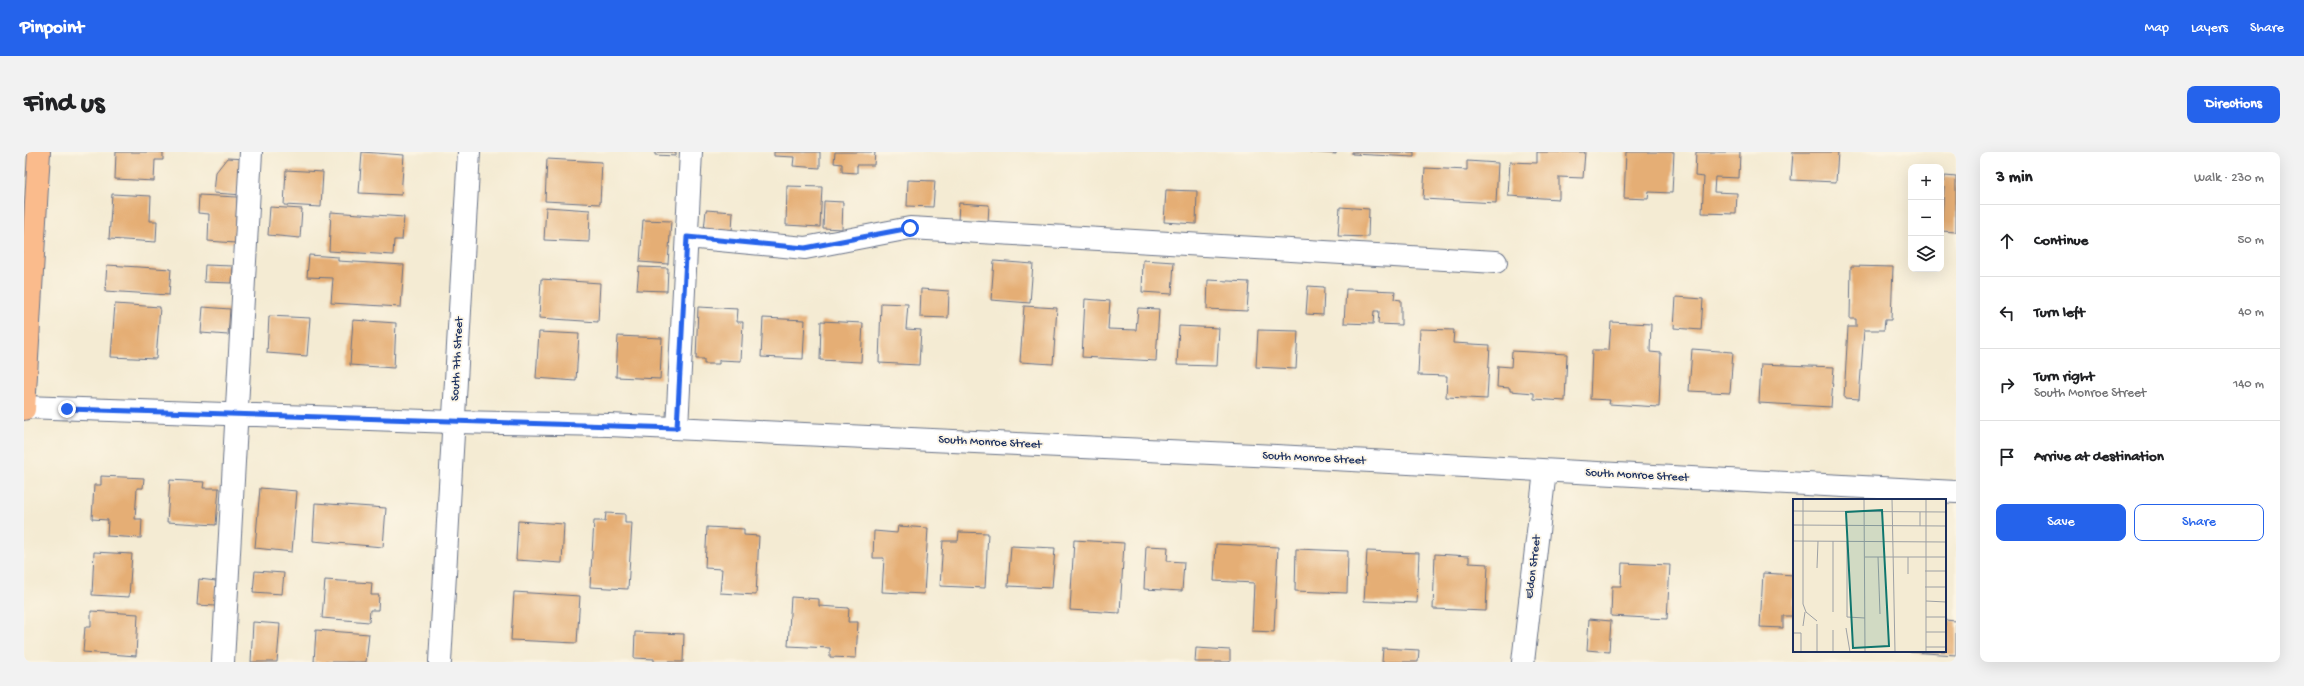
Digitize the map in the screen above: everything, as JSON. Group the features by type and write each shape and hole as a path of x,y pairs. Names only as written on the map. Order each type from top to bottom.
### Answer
{"main road":[{"path":"24,408 39,152"}],"street":[{"path":"223,662 251,152"},
{"name":"South 7th Street","path":"440,662 469,152"},
{"path":"677,428 691,152"},
{"path":"687,237 805,248 910,228 1496,262"},
{"name":"South Monroe Street","path":"24,408 677,428 1956,492"},
{"name":"Eldon Street","path":"1523,662 1545,471"}],"building":[{"path":"116,152 163,152 163,160 155,160 154,181 115,179"},
{"path":"362,152 404,155 401,195 359,193"},
{"path":"655,152 676,152 676,156 655,155"},
{"path":"774,152 820,152 820,168 793,166 794,157 774,156"},
{"path":"835,152 875,152 874,165 857,165 857,173 842,172 842,164 834,163"},
{"path":"1310,152 1336,152 1336,154"},
{"path":"1352,152 1414,152 1414,157 1352,154"},
{"path":"1537,152 1585,152 1583,178 1559,177 1559,199 1508,196 1510,162 1537,163"},
{"path":"1626,152 1674,152 1672,193 1649,192 1648,199 1624,198"},
{"path":"1696,152 1740,152 1739,178 1715,177 1714,192 1737,193 1736,214 1702,213 1704,177 1695,176"},
{"path":"1793,152 1838,152 1836,182 1791,180"},
{"path":"227,158 246,159 243,195 214,193 216,172"},
{"path":"547,159 602,162 600,204 545,201"},
{"path":"1467,161 1498,163 1496,203 1423,199 1425,168 1467,170"},
{"path":"286,170 323,172 321,207 284,205"},
{"path":"1945,176 1956,177 1956,232 1944,231"},
{"path":"908,180 935,181 933,207 907,206"},
{"path":"787,186 822,187 820,227 786,225"},
{"path":"1166,190 1197,191 1196,224 1164,222"},
{"path":"112,194 151,196 150,221 157,221 156,242 109,239"},
{"path":"199,195 237,197 235,243 208,241 209,214 198,213"},
{"path":"824,201 843,202 842,229 823,228"},
{"path":"959,203 989,205 988,222 958,220"},
{"path":"270,207 302,209 300,238 268,235"},
{"path":"546,207 590,210 589,242 544,240"},
{"path":"1340,207 1369,209 1368,237 1338,236"},
{"path":"706,210 733,212 732,232 704,230"},
{"path":"331,212 404,217 402,240 394,240 393,255 329,251"},
{"path":"643,220 671,221 668,264 640,262"},
{"path":"309,255 338,257 338,261 404,265 401,307 331,303 333,278 307,277"},
{"path":"1143,260 1174,262 1172,294 1142,292"},
{"path":"994,261 1033,264 1030,303 991,300"},
{"path":"107,265 171,269 169,295 105,291"},
{"path":"205,265 233,266 232,283 204,282"},
{"path":"1851,266 1893,267 1891,320 1885,320 1884,330 1864,330 1859,399 1844,398 1848,327 1856,327 1856,319 1850,319"},
{"path":"639,267 668,268 667,291 637,290"},
{"path":"541,279 600,283 598,322 539,318"},
{"path":"1208,280 1249,282 1247,311 1207,309"},
{"path":"1308,286 1324,287 1323,315 1306,314"},
{"path":"921,289 949,291 948,318 920,317"},
{"path":"1346,289 1395,291 1394,299 1401,300 1401,325 1378,324 1379,311 1374,311 1373,324 1344,323"},
{"path":"1676,297 1703,299 1701,330 1674,328"},
{"path":"1085,299 1110,301 1108,329 1136,330 1138,308 1159,309 1156,361 1082,357"},
{"path":"881,303 908,304 906,329 921,330 919,365 879,363"},
{"path":"115,304 160,307 156,359 111,357"},
{"path":"1024,306 1057,308 1053,364 1020,362"},
{"path":"203,307 230,309 228,335 201,333"},
{"path":"698,307 738,309 737,322 743,322 741,361 719,360 719,364 704,364 704,359 696,359"},
{"path":"269,316 310,318 307,356 267,353"},
{"path":"763,318 805,320 803,359 761,357"},
{"path":"353,320 396,323 394,368 350,365"},
{"path":"821,321 863,323 861,362 820,360"},
{"path":"1611,322 1651,324 1650,352 1661,353 1659,407 1609,404 1610,400 1590,399 1592,350 1609,350"},
{"path":"1179,326 1219,328 1217,366 1177,365"},
{"path":"1420,329 1454,330 1453,343 1490,345 1487,399 1446,397 1447,376 1418,375"},
{"path":"1258,330 1298,331 1296,369 1256,367"},
{"path":"539,332 579,334 576,381 536,378"},
{"path":"618,336 662,338 660,379 616,377"},
{"path":"1692,349 1733,352 1730,393 1689,391"},
{"path":"1512,351 1567,354 1565,401 1534,399 1534,393 1510,391 1510,388 1497,387 1498,366 1511,367"},
{"path":"1761,364 1834,367 1831,407 1759,403"},
{"path":"101,476 144,478 143,488 137,488 135,519 142,519 141,538 107,536 108,520 92,519 94,485 101,485"},
{"path":"170,480 204,482 203,488 219,488 216,525 167,522"},
{"path":"260,488 297,491 292,552 255,548"},
{"path":"315,503 386,508 383,547 313,541"},
{"path":"606,513 625,514 625,523 632,523 628,589 590,587 594,521 605,521"},
{"path":"518,521 564,524 562,563 516,560"},
{"path":"898,526 928,528 924,594 882,592 884,558 873,558 874,531 897,533"},
{"path":"707,527 744,529 744,535 759,536 756,595 720,593 722,569 705,568"},
{"path":"959,532 988,533 985,588 940,586 943,541 958,541"},
{"path":"1074,540 1124,543 1120,613 1070,610"},
{"path":"1216,544 1278,547 1274,632 1252,631 1254,583 1214,581"},
{"path":"1011,546 1055,548 1052,588 1008,586"},
{"path":"1146,546 1168,547 1167,561 1184,562 1182,591 1144,589"},
{"path":"1296,549 1348,551 1347,593 1295,591"},
{"path":"1367,551 1419,553 1417,603 1364,601"},
{"path":"94,552 132,554 129,597 92,595"},
{"path":"1435,554 1469,556 1469,563 1488,564 1486,611 1433,609"},
{"path":"1622,563 1670,565 1667,619 1611,616 1612,586 1621,586"},
{"path":"255,571 284,573 282,594 253,592"},
{"path":"1763,573 1793,575 1793,616 1783,616 1783,628 1760,627"},
{"path":"199,579 216,581 215,606 197,605"},
{"path":"325,580 372,583 371,595 379,595 378,610 370,610 369,622 322,618"},
{"path":"514,592 580,596 577,643 511,640"},
{"path":"791,597 819,599 819,606 849,608 848,622 858,622 856,658 830,657 830,648 788,646"},
{"path":"91,611 138,614 136,656 83,652 85,627 91,627"},
{"path":"1589,619 1611,621 1609,652 1587,650"},
{"path":"1946,620 1956,621 1956,655 1910,652 1946,652"},
{"path":"253,622 280,624 277,662 251,662"},
{"path":"316,630 369,634 366,662 314,662"},
{"path":"635,632 684,634 683,662 654,662 654,659 634,658"},
{"path":"1196,648 1230,650 1230,662 1195,662"},
{"path":"1383,648 1419,650 1418,662 1382,662"}],"route":[{"path":"67,409 677,428 687,237 805,248 910,228"}]}
